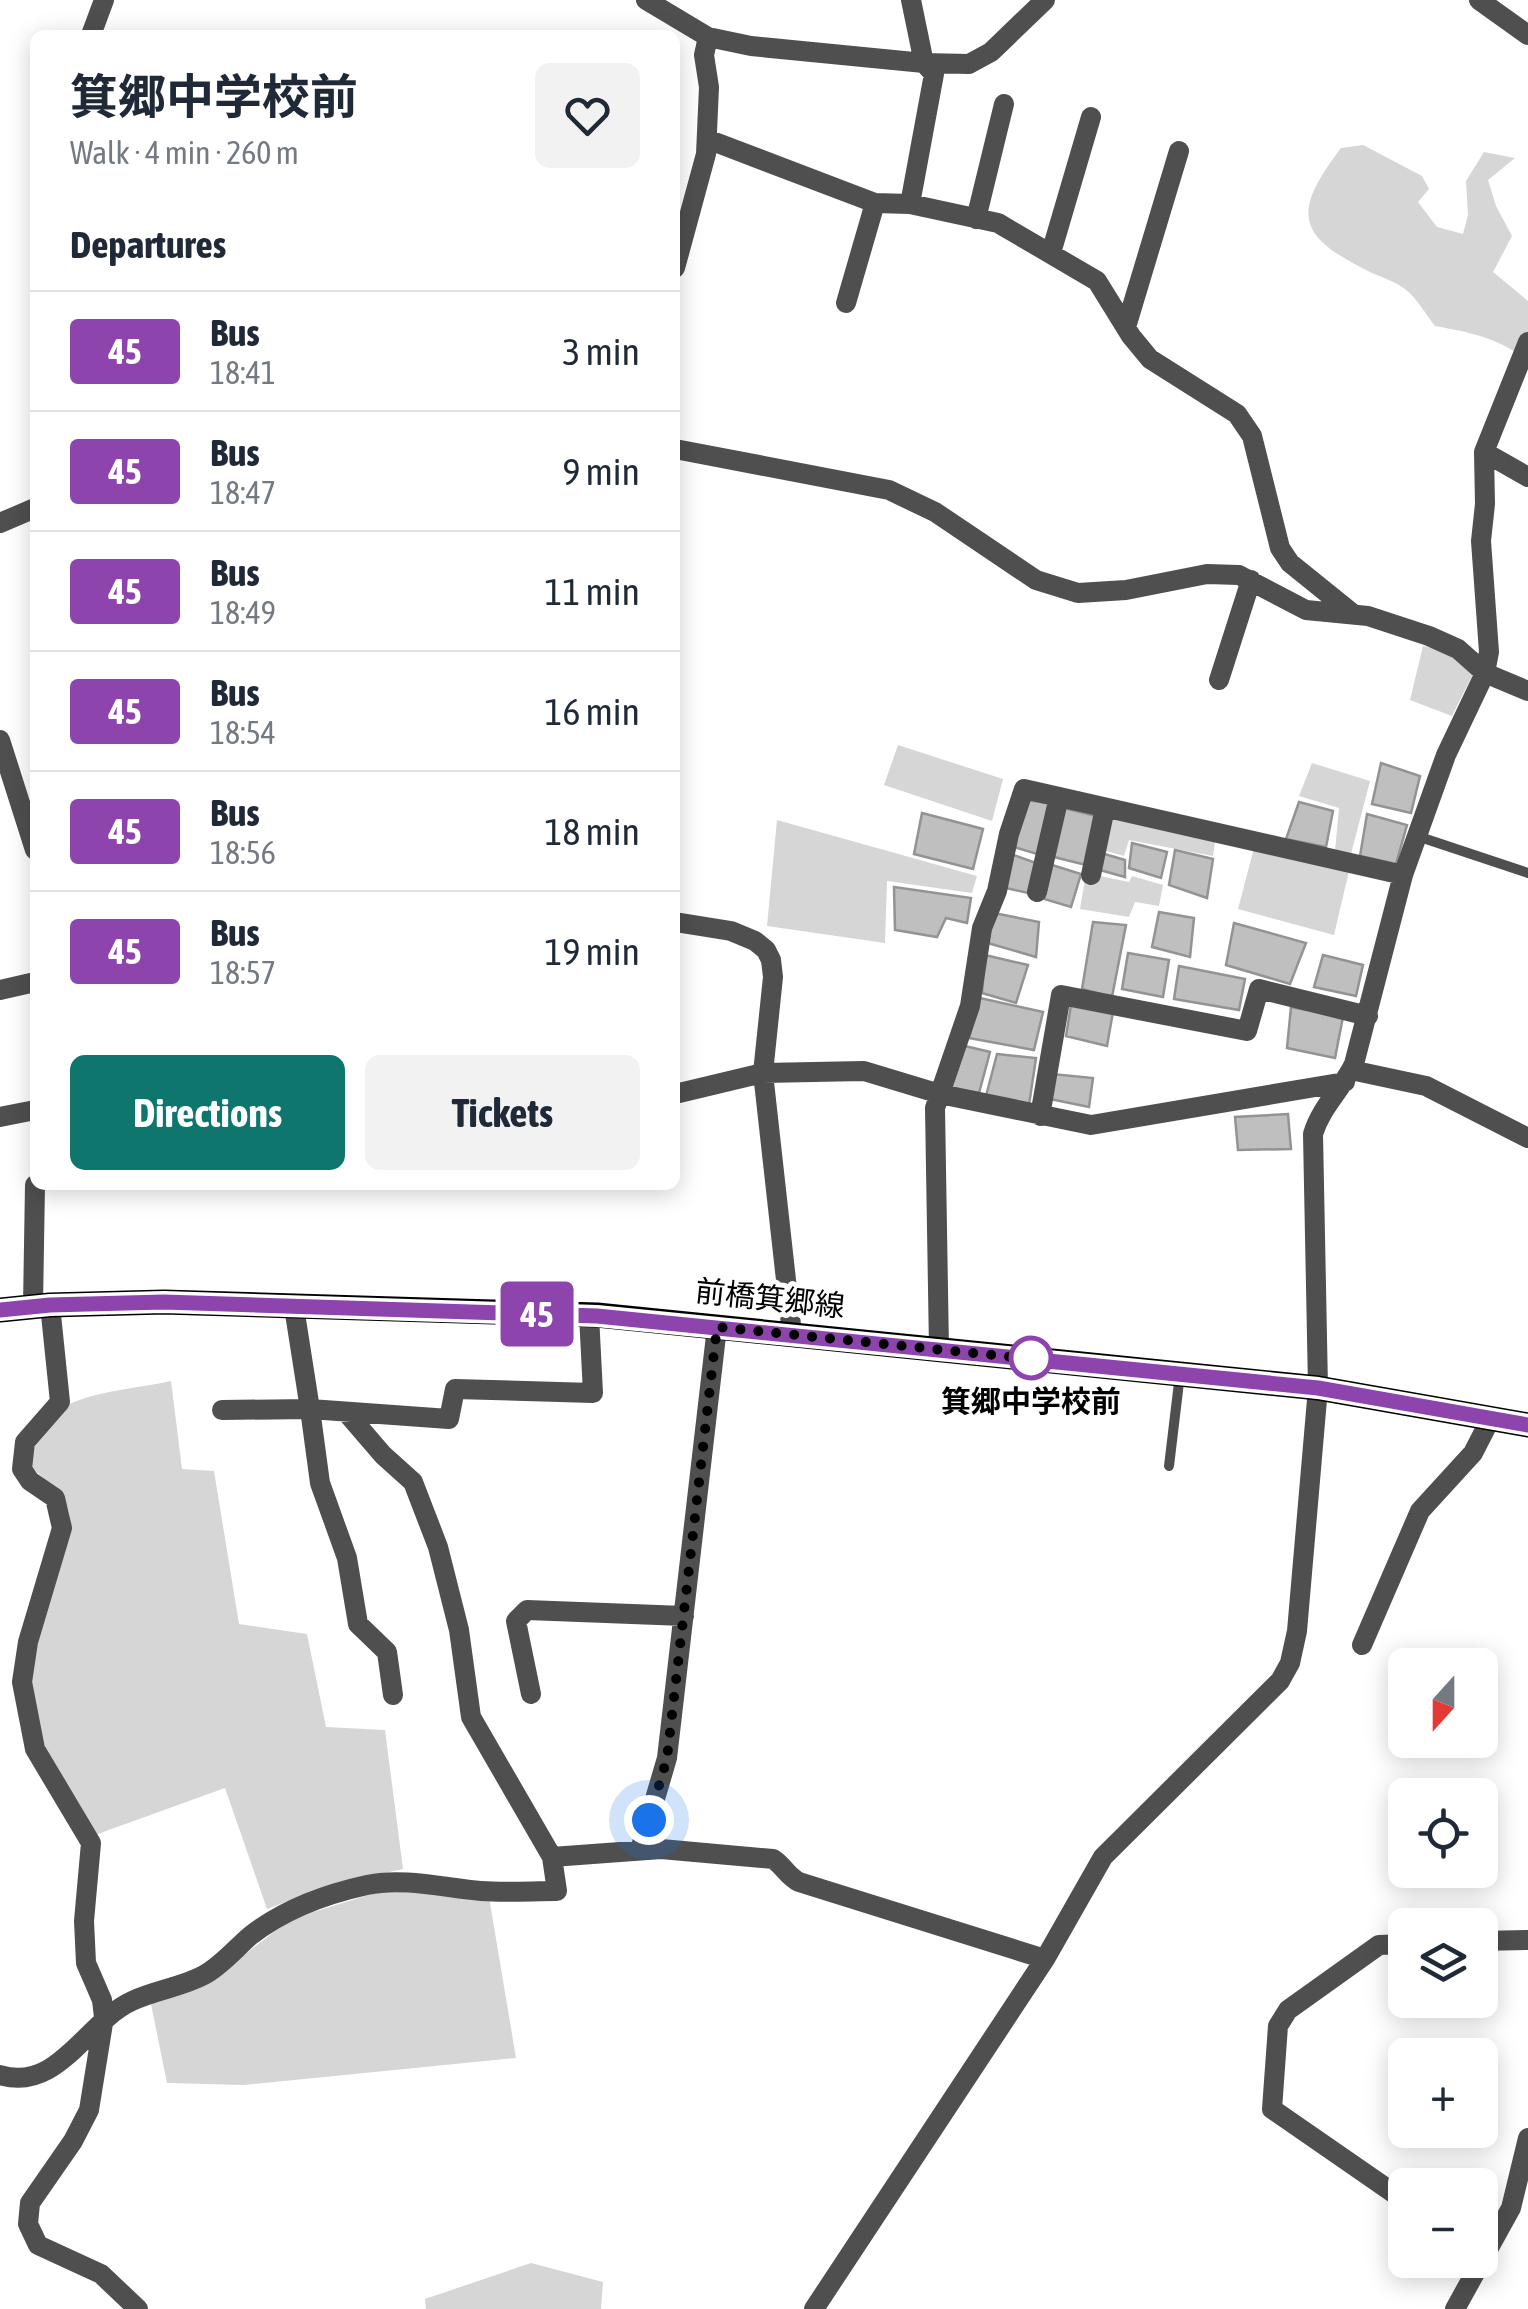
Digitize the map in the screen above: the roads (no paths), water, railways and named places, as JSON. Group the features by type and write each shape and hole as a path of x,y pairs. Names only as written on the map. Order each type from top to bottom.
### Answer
{"main road":[{"name":"前橋箕郷線","path":"0,1310 164,1302 589,1315 1318,1388 1528,1425"}],"street":[{"path":"93,30 104,0"},
{"path":"646,0 708,37 751,46 969,64 991,52 1045,0"},
{"path":"910,204 934,74 924,63 911,0"},
{"path":"1479,0 1510,11 1528,34"},
{"path":"680,232 707,139 709,87 704,55 708,37"},
{"path":"976,219 1004,104"},
{"path":"1050,253 1090,117"},
{"path":"707,139 875,203 910,204 998,223 1097,281 1150,359 1237,414 1246,425 1280,548 1290,563 1352,613"},
{"path":"1126,327 1179,151"},
{"path":"846,303 875,203"},
{"path":"814,2309 1045,1959 1112,1846 1266,1696 1290,1663 1297,1631 1318,1388 1313,1134 1319,1116 1348,1076 1416,836 1446,755 1486,673 1489,652 1481,541 1484,452 1528,342"},
{"path":"680,450 889,490 935,512 1036,580 1078,593 1126,590 1207,574 1238,575 1306,610 1352,613 1398,624 1458,648 1486,673 1528,691"},
{"path":"1484,452 1528,476"},
{"path":"0,523 30,510"},
{"path":"1219,680 1251,580"},
{"path":"0,740 30,834"},
{"path":"939,1349 936,1108 970,1006 982,928 998,892 1009,834 1024,789 1403,875"},
{"path":"1037,892 1059,797"},
{"path":"1092,874 1105,808"},
{"path":"680,923 731,931 755,941 766,950 774,977 762,1073 792,1334"},
{"path":"0,990 30,983"},
{"path":"1040,1116 1061,996 1247,1031 1259,989 1368,1016"},
{"path":"680,1093 762,1073 864,1071 940,1094 1091,1125 1348,1076 1426,1086 1528,1138"},
{"path":"0,1117 30,1111"},
{"path":"35,1190 41,1306 60,1402 25,1442 22,1468 30,1481 55,1498 62,1528 28,1642 22,1682 34,1749 91,1843 84,1921 86,1962 102,2000 104,2017 89,2110 73,2142 35,2192 28,2224 38,2245 100,2274 138,2309"},
{"path":"294,1308 320,1483 347,1558 358,1624 387,1652 393,1696"},
{"path":"222,1410 310,1409 449,1419 455,1389 593,1394 589,1315"},
{"path":"640,1850 667,1758 717,1327"},
{"path":"0,2075 28,2078 45,2071 60,2062 104,2017 129,2002 203,1976 270,1921 290,1910 368,1885 391,1882 486,1892 557,1891 552,1857 472,1717 459,1630 438,1547 413,1482 383,1455 346,1412"},
{"path":"1362,1645 1420,1511 1473,1452 1491,1418"},
{"path":"531,1694 516,1621 527,1610 684,1616"},
{"path":"552,1857 661,1849 773,1859 799,1882 1045,1959"},
{"path":"1498,1941 1528,1940"},
{"path":"1388,1945 1379,1945 1288,2010 1278,2026 1272,2109 1388,2189"},
{"path":"1498,2227 1512,2208 1528,2138"},
{"path":"1455,2309 1469,2278"}],"lane":[{"path":"1416,836 1528,874"},
{"path":"1169,1466 1180,1373"}],"place":[{"name":"箕郷中学校前","path":"1031,1358"}]}
